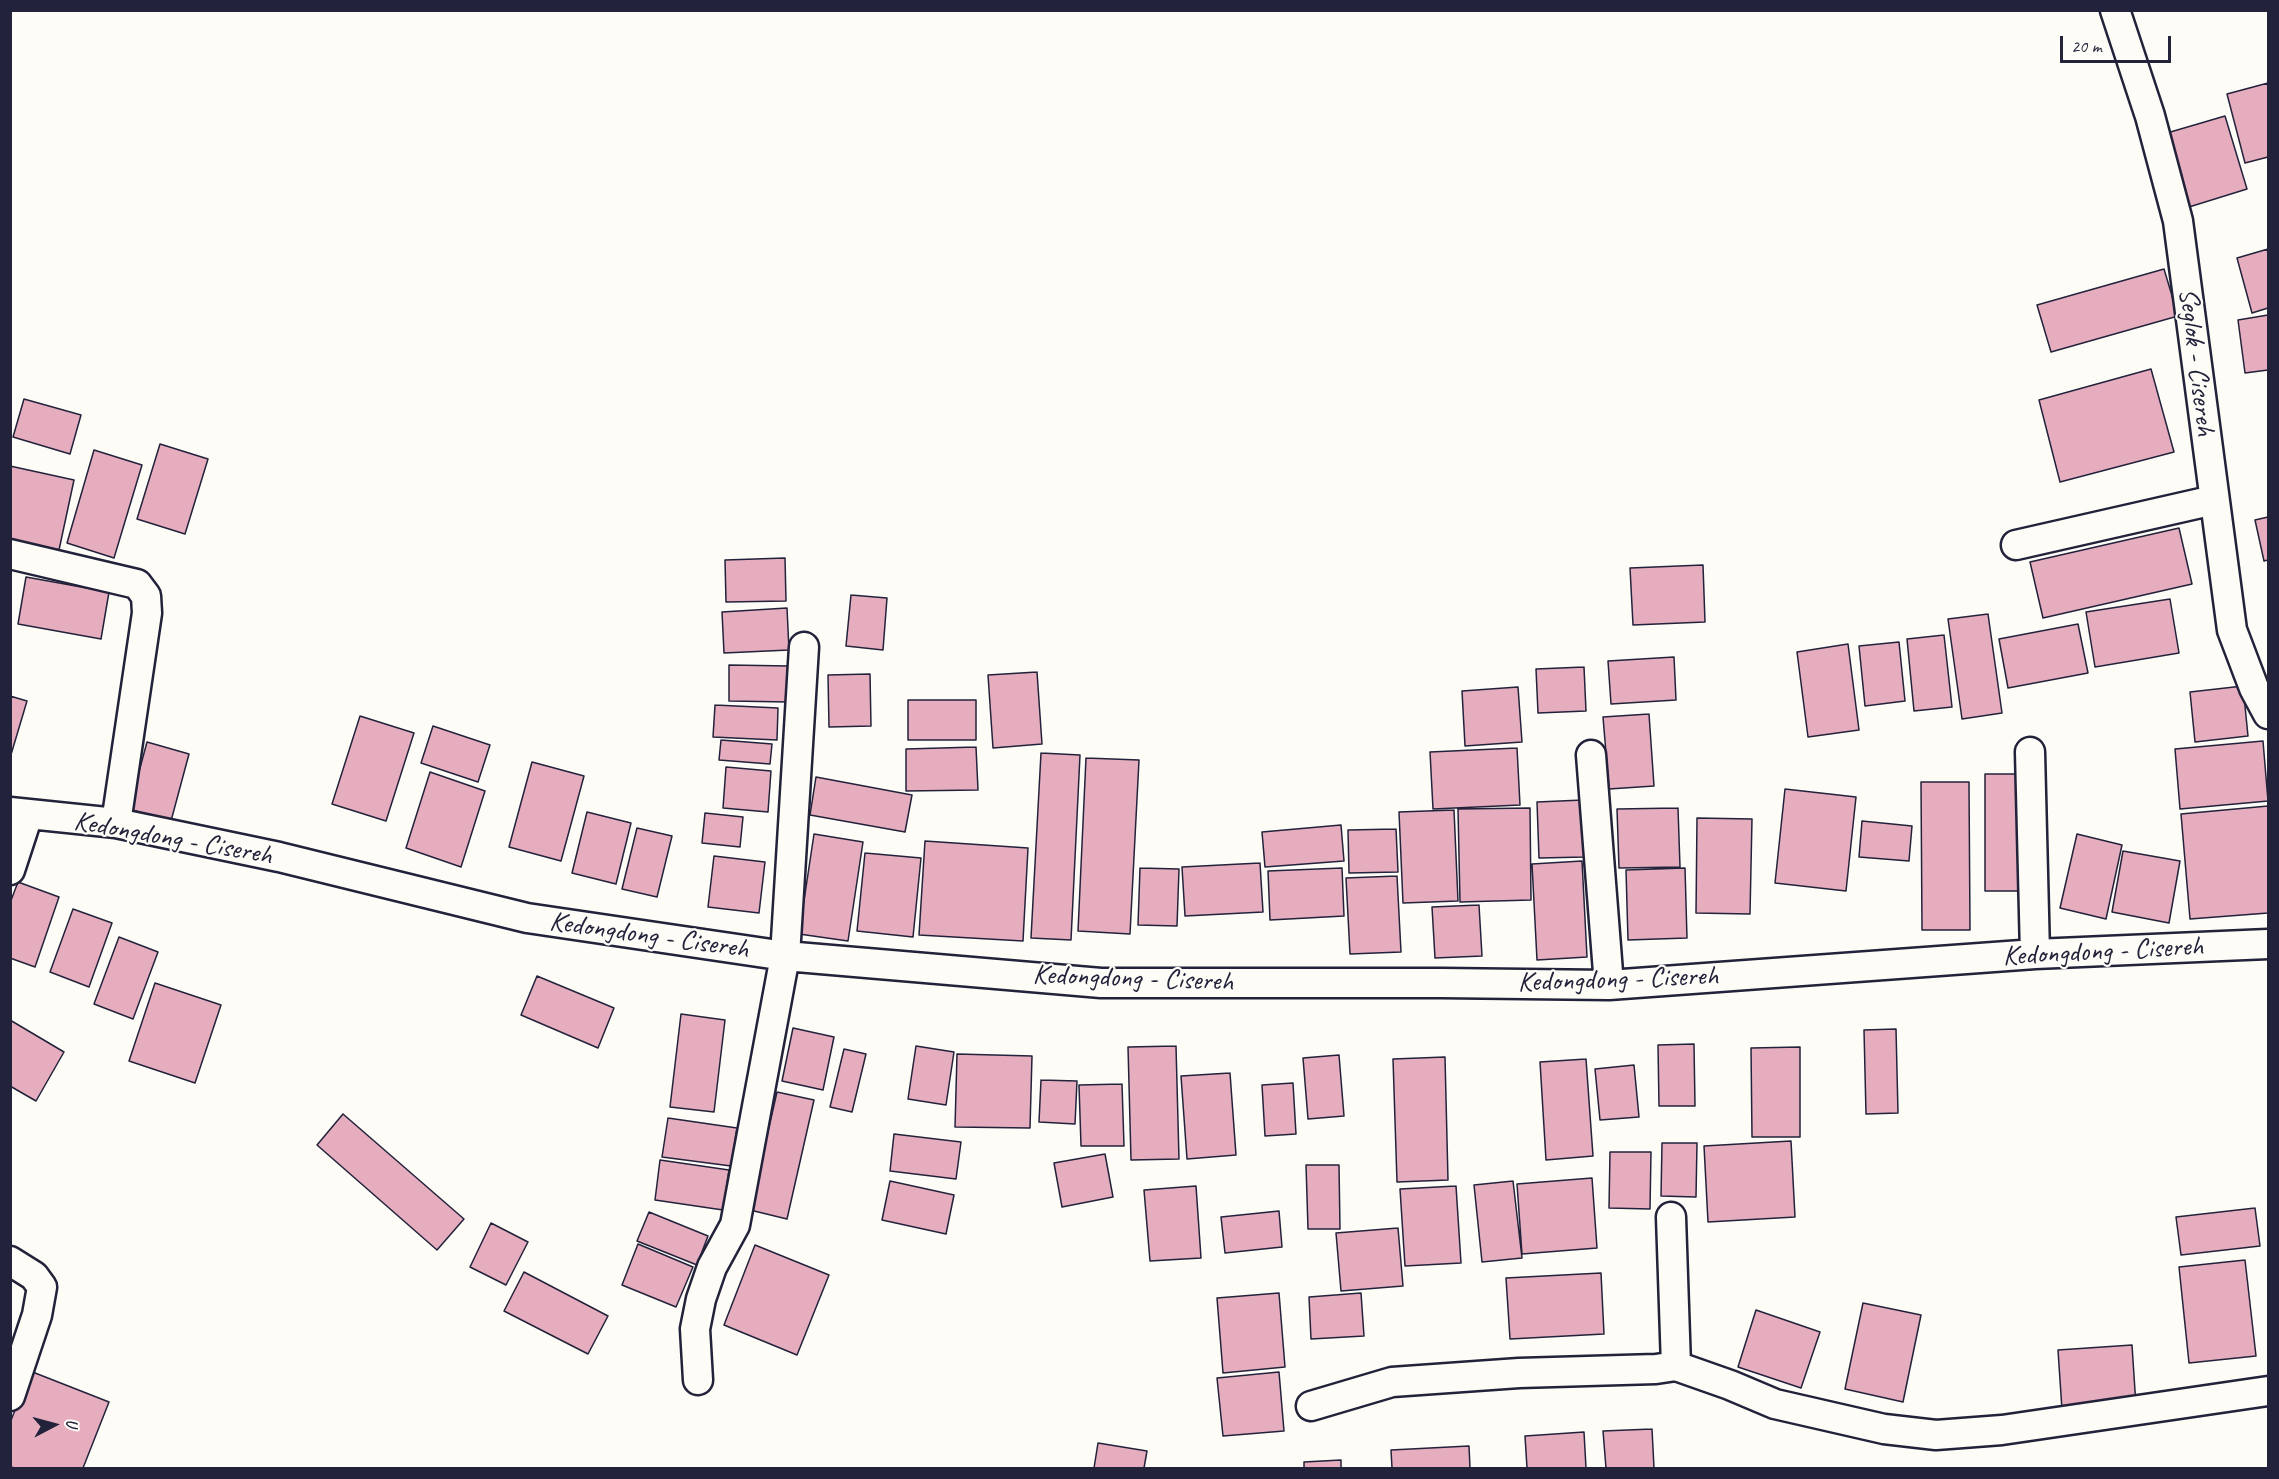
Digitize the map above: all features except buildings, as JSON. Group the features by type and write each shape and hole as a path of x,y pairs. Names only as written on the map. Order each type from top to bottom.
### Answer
{"street":[{"name":"Seglok - Cisereh","path":"2115,10 2150,116 2178,221 2232,630 2254,688 2268,714"},
{"path":"2016,545 2214,500"},
{"path":"10,554 137,584 146,596 147,613 116,823"},
{"path":"698,1380 695,1329 701,1299 712,1267 735,1225 785,956 804,647"},
{"path":"2030,752 2035,954"},
{"path":"1591,755 1609,985"},
{"path":"10,870 19,813"},
{"name":"Kedongdong - Cisereh","path":"19,813 116,823 279,857 527,918 785,956 1101,983 1609,985 2035,954 2268,944"},
{"path":"1671,1217 1676,1366"},
{"path":"10,1261 34,1276 42,1287 37,1315 10,1396"},
{"path":"1311,1406 1392,1382 1519,1373 1656,1369 1676,1366 1775,1404 1884,1429 1936,1435 2002,1430 2268,1391"}]}
